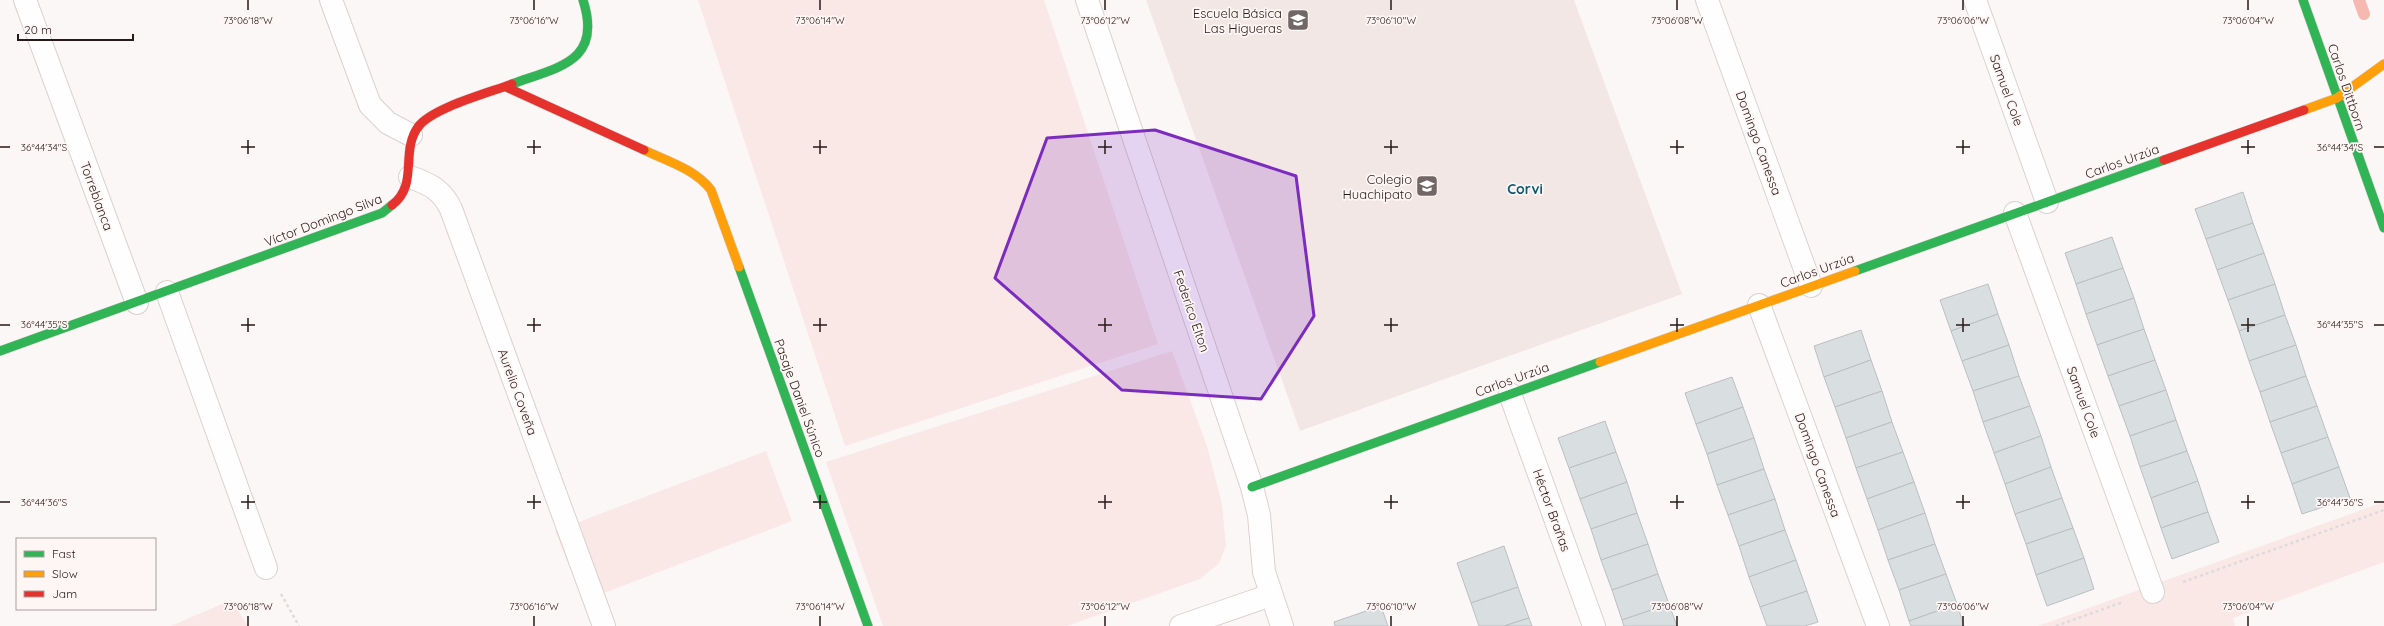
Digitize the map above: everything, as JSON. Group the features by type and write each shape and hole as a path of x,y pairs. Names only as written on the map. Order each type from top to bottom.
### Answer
{"street":[{"name":"Torreblanca","path":"25,0 137,303"},
{"path":"331,0 370,105 388,123 411,135 420,122 432,114 562,66 576,59 585,46 590,33 590,18 583,0"},
{"name":"Federico Elton","path":"1087,0 1252,487 1259,516 1264,572 1282,626"},
{"name":"Domingo Canessa","path":"1707,0 1811,286"},
{"name":"Samuel Cole","path":"1975,0 2047,202"},
{"name":"Carlos Dittborn","path":"2303,0 2384,228"},
{"name":"Carlos Urzúa","path":"1252,487 2337,98 2384,64"},
{"name":"Pasaje Daniel Súnico","path":"506,87 690,171 704,181 715,199 868,626"},
{"name":"Víctor Domingo Silva","path":"0,351 137,303 382,213 396,205 403,196 410,177 408,150 411,135"},
{"name":"Aurelio Coveña","path":"410,177 436,188 445,197 451,209 604,626"},
{"name":"Samuel Cole","path":"2015,213 2153,592"},
{"path":"167,292 266,568"},
{"name":"Domingo Canessa","path":"1759,305 1878,626"},
{"name":"Héctor Brañas","path":"1510,394 1594,626"},
{"path":"1181,626 1271,595"}],"path":[{"path":"2056,626 2384,510"}],"highlighted area":[{"path":"1155,130 1296,176 1314,316 1261,399 1122,390 995,278 1047,138"}],"shaded area":[{"path":"698,0 1044,0 1158,344 845,446"},
{"name":"Colegio Huachipato","path":"1146,0 1574,0 1682,294 1300,431"},
{"path":"1172,351 1207,446 1222,504 1226,546 1219,563 1200,579 1067,626 883,626 826,462"},
{"path":"766,451 792,521 583,601 555,531"},
{"path":"2384,502 2384,562 2233,618 2235,626 2038,626"},
{"path":"231,600 248,626 171,626"}],"building":[{"path":"2243,192 2253,223 2206,239 2195,209"},
{"path":"2253,223 2264,253 2217,270 2206,239"},
{"path":"2112,237 2123,268 2076,284 2065,253"},
{"path":"2264,253 2275,284 2228,300 2217,270"},
{"path":"2123,268 2134,298 2086,314 2076,284"},
{"path":"1988,284 1998,314 1951,331 1940,300"},
{"path":"2275,284 2285,315 2239,331 2228,300"},
{"path":"2134,298 2144,329 2097,345 2086,314"},
{"path":"1998,314 2009,345 1962,361 1951,331"},
{"path":"2285,315 2296,345 2249,361 2239,331"},
{"path":"2144,329 2155,360 2108,376 2097,345"},
{"path":"1861,330 1871,360 1824,377 1814,346"},
{"path":"2009,345 2019,376 1973,391 1962,361"},
{"path":"2296,345 2306,376 2260,392 2249,361"},
{"path":"1871,360 1882,391 1835,407 1824,377"},
{"path":"2155,360 2166,390 2119,406 2108,376"},
{"path":"2019,376 2030,406 1983,422 1973,391"},
{"path":"2306,376 2317,406 2270,422 2260,392"},
{"path":"1732,377 1743,407 1696,424 1685,393"},
{"path":"2166,390 2176,420 2130,436 2119,406"},
{"path":"1882,391 1892,422 1846,438 1835,407"},
{"path":"2030,406 2041,436 1994,453 1983,422"},
{"path":"2317,406 2328,437 2281,453 2270,422"},
{"path":"1743,407 1754,438 1707,454 1696,424"},
{"path":"2176,420 2187,451 2140,467 2130,436"},
{"path":"1605,421 1616,452 1569,468 1558,438"},
{"path":"1892,422 1903,452 1856,468 1846,438"},
{"path":"2041,436 2051,467 2005,484 1994,453"},
{"path":"2328,437 2339,467 2292,484 2281,453"},
{"path":"1754,438 1764,469 1717,485 1707,454"},
{"path":"2187,451 2198,481 2151,498 2140,467"},
{"path":"1616,452 1627,482 1580,499 1569,468"},
{"path":"1903,452 1914,482 1867,499 1856,468"},
{"path":"2051,467 2062,498 2015,514 2005,484"},
{"path":"2339,467 2350,498 2302,514 2292,484"},
{"path":"1764,469 1775,499 1728,515 1717,485"},
{"path":"2198,481 2208,512 2161,528 2151,498"},
{"path":"1627,482 1637,513 1591,529 1580,499"},
{"path":"1914,482 1925,513 1878,530 1867,499"},
{"path":"2062,498 2073,528 2026,544 2015,514"},
{"path":"1775,499 1785,530 1739,546 1728,515"},
{"path":"2208,512 2219,542 2172,559 2161,528"},
{"path":"1637,513 1648,544 1601,560 1591,529"},
{"path":"1925,513 1935,544 1888,560 1878,530"},
{"path":"2073,528 2084,558 2036,575 2026,544"},
{"path":"1785,530 1796,560 1749,577 1739,546"},
{"path":"1648,544 1658,574 1612,590 1601,560"},
{"path":"1935,544 1946,574 1899,590 1888,560"},
{"path":"1504,546 1518,587 1471,603 1457,563"},
{"path":"2084,558 2094,589 2047,606 2036,575"},
{"path":"1796,560 1807,591 1760,607 1749,577"},
{"path":"1658,574 1669,604 1622,620 1612,590"},
{"path":"1946,574 1957,604 1909,621 1899,590"},
{"path":"1518,587 1529,618 1504,626 1479,626 1471,603"},
{"path":"1807,591 1818,622 1805,626 1767,626 1760,607"},
{"path":"1669,604 1677,626 1624,626 1622,620"},
{"path":"1957,604 1964,626 1911,626 1909,621"},
{"path":"1381,606 1388,626 1335,626 1334,622"},
{"path":"1529,618 1532,626 1504,626"}],"waterway":[{"path":"2359,0 2364,14"}],"traffic: fast":[{"path":"512,84 560,66 572,59 581,49 587,37 588,21 583,0"},
{"path":"2303,0 2384,228"},
{"path":"1855,271 2164,160"},
{"path":"0,351 382,213 392,205"},
{"path":"739,267 868,626"},
{"path":"1252,487 1600,362"}],"traffic: slow":[{"path":"2304,110 2337,98 2384,64"},
{"path":"644,150 689,171 697,176 711,190 739,267"},
{"path":"1600,362 1855,271"}],"traffic: jam":[{"path":"392,205 400,197 405,188 410,147 418,127 425,120 448,107 512,84"},
{"path":"506,87 644,150"},
{"path":"2164,160 2304,110"}],"place":[{"name":"Escuela Básica Las Higueras","path":"1298,20"},
{"name":"Colegio Huachipato","path":"1427,186"}],"district":[{"name":"Corvi","path":"1525,189"}]}
